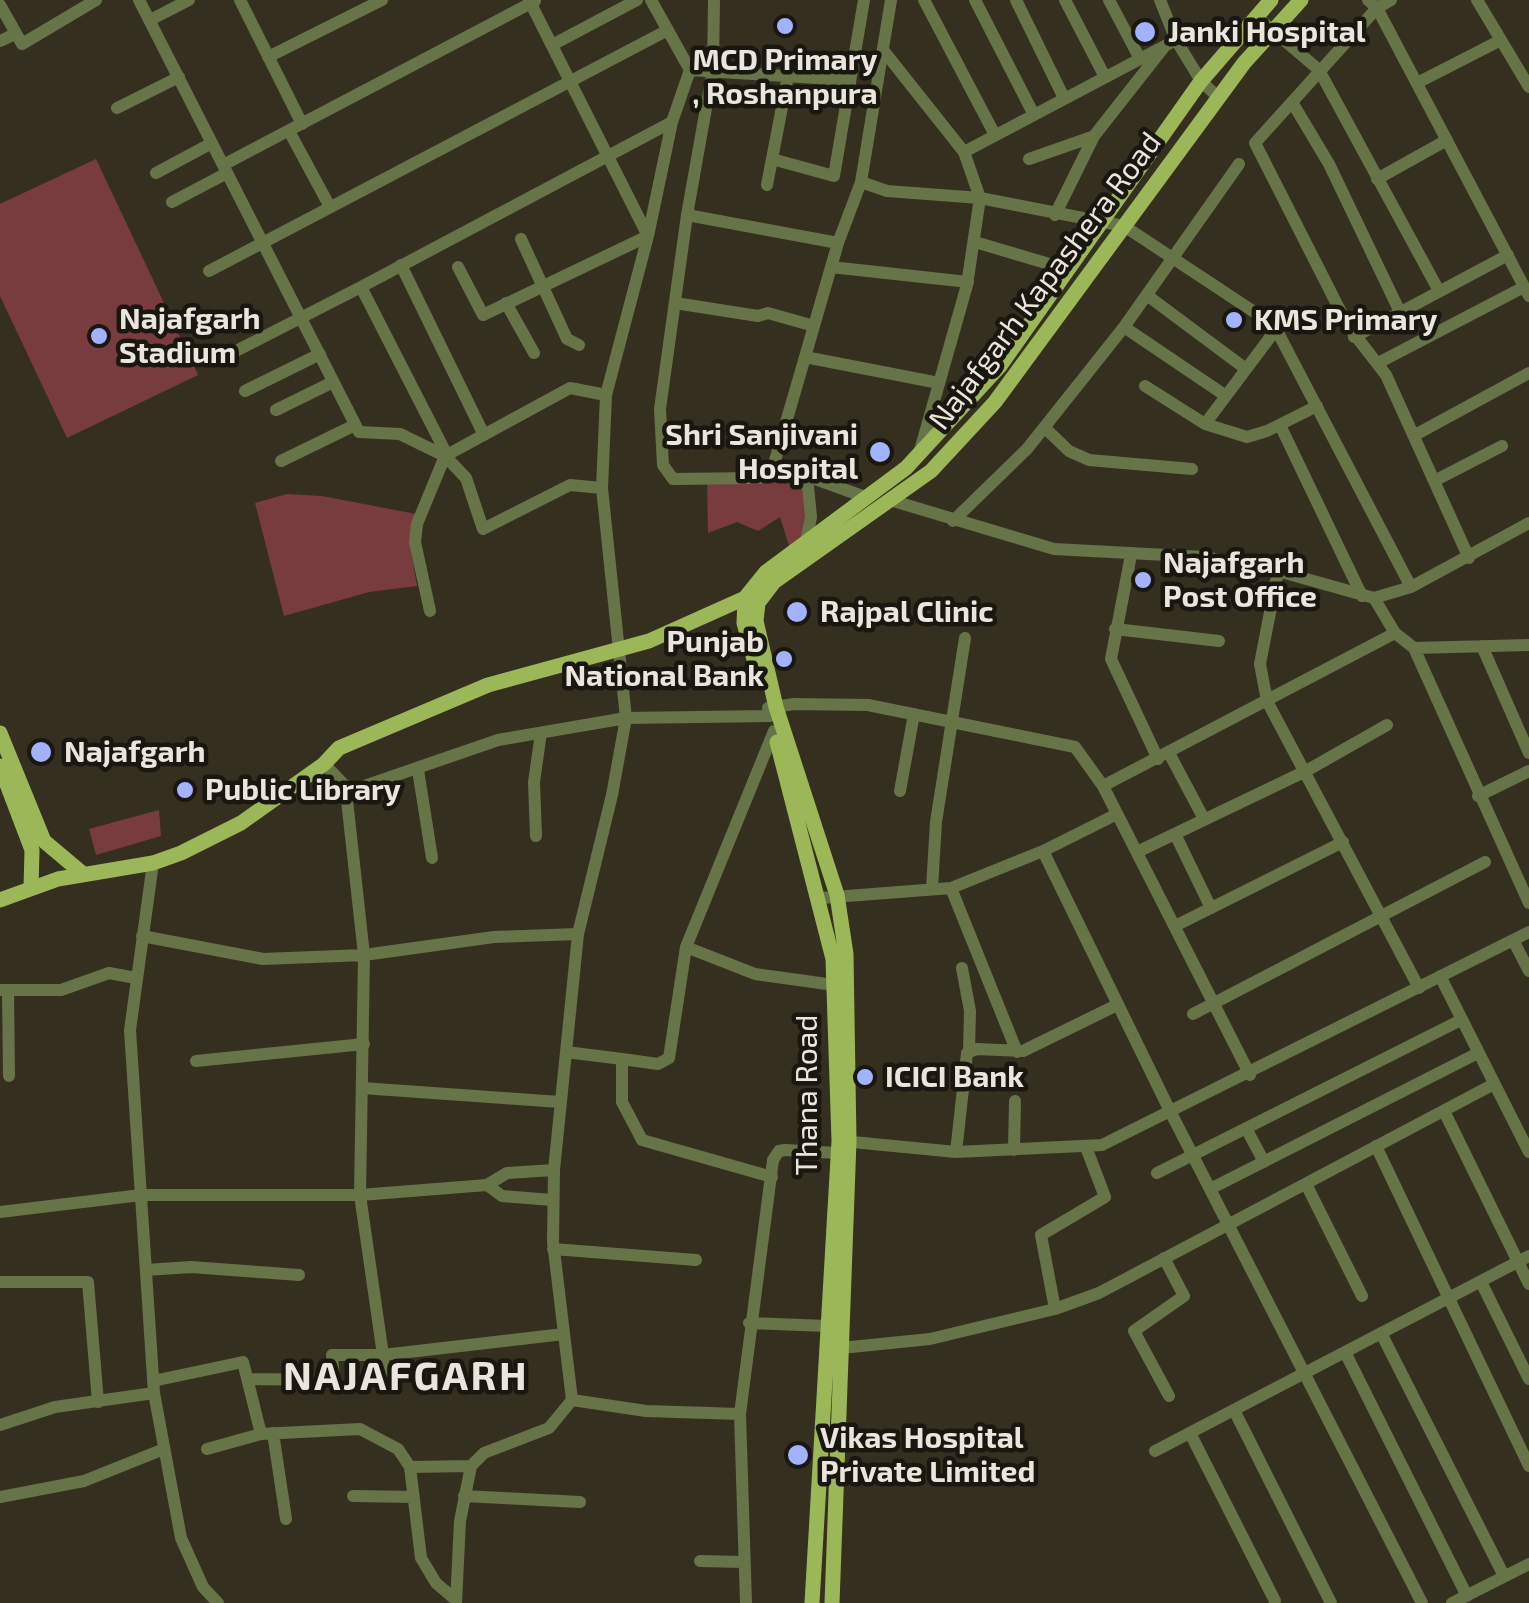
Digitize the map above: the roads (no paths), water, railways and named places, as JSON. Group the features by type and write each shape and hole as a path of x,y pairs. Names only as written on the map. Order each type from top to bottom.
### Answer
{"main road":[{"name":"Najafgarh Kapashera Road","path":"752,600 766,572 919,455 1000,366 1201,81 1271,0"},
{"name":"Najafgarh Kapashera Road","path":"752,600 932,471 995,402 1291,3"},
{"path":"0,900 82,873 152,863 241,823 324,764 338,748 488,685 620,649 752,600"},
{"name":"Thana Road","path":"752,600 744,623 829,896 842,1145 827,1326 812,1603"},
{"path":"772,716 846,954 841,1348 832,1603"},
{"path":"0,733 9,783 32,850 31,888"},
{"path":"0,766 44,841 82,873"}],"street":[{"path":"0,5 24,43 96,0"},
{"path":"140,0 355,425 361,433 411,437 446,456"},
{"path":"150,20 189,0"},
{"path":"240,0 302,124"},
{"path":"268,56 382,0"},
{"path":"552,45 637,0"},
{"path":"651,0 690,70"},
{"path":"714,0 713,68 686,216 660,409 665,472 673,479 754,479 774,464 838,243 861,182 888,0"},
{"path":"772,159 834,176 864,0"},
{"path":"924,0 995,135"},
{"path":"975,0 1034,115"},
{"path":"1016,0 1064,98"},
{"path":"1065,0 1104,76"},
{"path":"1109,0 1139,57"},
{"path":"1391,0 1373,4 1255,143 1354,337 1378,363 1470,558"},
{"path":"1477,0 1529,87"},
{"path":"172,202 289,131 533,1 648,236"},
{"path":"1165,2 1171,43 1219,98"},
{"path":"1373,4 1527,292 1378,363"},
{"path":"1257,16 1319,70 1439,292"},
{"path":"209,270 666,32"},
{"path":"0,41 15,34"},
{"path":"1416,82 1501,40"},
{"path":"964,152 1171,43"},
{"path":"1056,215 1094,136 1171,43"},
{"path":"883,50 964,152 980,198 968,282 919,455"},
{"path":"690,70 713,68 848,80"},
{"path":"410,1467 471,1466 496,1446 549,1428 572,1400 554,1249 554,1170 578,934 612,796 626,718 602,488 606,396 648,236 672,122 690,70"},
{"path":"766,185 788,76"},
{"path":"117,108 178,77"},
{"path":"1292,102 1329,164 1400,312"},
{"path":"234,352 672,122"},
{"path":"289,131 330,207"},
{"path":"1029,159 1094,136"},
{"path":"1377,179 1447,140"},
{"path":"156,173 212,143"},
{"path":"953,521 1045,428 1148,296 1239,164"},
{"path":"861,182 887,191 980,198 1124,226 1177,256 1277,328 1411,587"},
{"path":"686,216 838,243"},
{"path":"458,267 483,315 648,236"},
{"path":"520,239 567,339 579,345"},
{"path":"975,242 1066,270"},
{"path":"1354,337 1508,255"},
{"path":"401,265 484,435"},
{"path":"831,267 968,282"},
{"path":"361,287 446,456 466,478 484,529 570,485 602,488"},
{"path":"1148,296 1246,369"},
{"path":"506,303 534,353"},
{"path":"675,303 739,314 768,313 814,326"},
{"path":"1124,327 1226,396"},
{"path":"1204,424 1277,328"},
{"path":"245,391 320,354"},
{"path":"805,357 940,383"},
{"path":"1415,435 1529,373"},
{"path":"276,410 334,382"},
{"path":"1145,386 1204,424 1246,437 1318,406"},
{"path":"430,612 415,542 435,473 446,456 570,388 606,396"},
{"path":"281,461 355,425"},
{"path":"1280,425 1368,597 1395,633 1414,648 1529,902"},
{"path":"1045,428 1068,451 1089,460 1192,469"},
{"path":"1436,480 1502,446"},
{"path":"774,464 865,497"},
{"path":"806,542 811,517 807,476"},
{"path":"890,500 1054,549 1204,556 1278,571 1368,597 1411,587 1529,523"},
{"path":"1130,555 1115,629 1113,668 1204,820"},
{"path":"1278,571 1260,664 1267,701 1420,988"},
{"path":"1115,629 1219,641"},
{"path":"1102,786 1395,633"},
{"path":"932,888 949,723 965,638"},
{"path":"1414,648 1529,645"},
{"path":"1482,646 1529,753"},
{"path":"346,790 418,770 482,744 542,732 626,718 772,716 842,703 1075,747 1102,786 1250,1075"},
{"path":"900,791 914,714"},
{"path":"566,1052 658,1064 669,1058 686,948 772,716"},
{"path":"1137,852 1306,771 1386,725"},
{"path":"536,836 534,782 542,732"},
{"path":"324,764 346,790 364,956 360,1195 384,1382"},
{"path":"418,770 432,858"},
{"path":"1478,796 1529,771"},
{"path":"829,896 951,888 1043,851 1116,814"},
{"path":"1175,834 1211,908"},
{"path":"1175,926 1343,842"},
{"path":"1043,851 1171,1114 1422,1603"},
{"path":"1193,1014 1485,862"},
{"path":"152,863 130,1030 154,1387 190,1564 218,1603"},
{"path":"951,888 1017,1052"},
{"path":"746,1603 740,1414 748,1323 778,1150 842,1145 956,1152 1086,1147 1113,1141 1529,932"},
{"path":"142,936 263,958 364,956 494,936 578,934"},
{"path":"1513,940 1529,971"},
{"path":"686,948 755,974 834,984"},
{"path":"956,1152 969,1052 970,1011 962,968"},
{"path":"9,1076 4,990 60,990 109,973 136,978"},
{"path":"1440,976 1529,1152"},
{"path":"969,1052 1017,1052 1117,1005"},
{"path":"1157,1173 1461,1020"},
{"path":"196,1061 364,1044"},
{"path":"1210,1189 1478,1053"},
{"path":"622,1059 622,1102 642,1140 772,1177"},
{"path":"841,1348 930,1339 1054,1309 1098,1292 1494,1084"},
{"path":"362,1088 560,1102"},
{"path":"1014,1150 1015,1101"},
{"path":"1444,1110 1523,1259 1529,1284"},
{"path":"1246,1128 1264,1162"},
{"path":"1376,1146 1529,1466"},
{"path":"1054,1309 1041,1235 1106,1197 1086,1147"},
{"path":"0,1212 141,1195 360,1195 488,1184 507,1173 554,1170"},
{"path":"488,1184 502,1196 552,1200"},
{"path":"1306,1184 1362,1296"},
{"path":"554,1249 696,1260"},
{"path":"1164,1258 1184,1296 1134,1331 1169,1396"},
{"path":"1156,1451 1523,1259"},
{"path":"146,1270 191,1267 299,1275"},
{"path":"0,1282 88,1282 98,1402"},
{"path":"1480,1282 1529,1379"},
{"path":"748,1323 827,1326"},
{"path":"1381,1333 1504,1576"},
{"path":"249,1379 334,1380 332,1354 382,1355 564,1334"},
{"path":"1345,1352 1467,1596"},
{"path":"0,1425 56,1407 98,1402 235,1361 244,1362 267,1433 286,1518"},
{"path":"572,1400 646,1411 740,1414"},
{"path":"1234,1410 1332,1603"},
{"path":"207,1449 267,1433 360,1429 398,1449 410,1467 421,1558 436,1583 456,1602"},
{"path":"1190,1433 1275,1602"},
{"path":"0,1497 84,1481 164,1449"},
{"path":"456,1602 464,1496 471,1466"},
{"path":"354,1496 414,1497"},
{"path":"464,1496 580,1502"},
{"path":"700,1561 742,1562"},
{"path":"1452,1603 1529,1564"}],"place":[{"name":"MCD Primary , Roshanpura","path":"785,26"},
{"name":"Janki Hospital","path":"1145,32"},
{"name":"KMS Primary","path":"1234,320"},
{"name":"Najafgarh Stadium","path":"99,336"},
{"name":"Shri Sanjivani Hospital","path":"880,452"},
{"name":"Najafgarh Post Office","path":"1143,580"},
{"name":"Rajpal Clinic","path":"797,612"},
{"name":"Punjab National Bank","path":"784,659"},
{"name":"Najafgarh","path":"41,752"},
{"name":"Public Library","path":"185,790"},
{"name":"ICICI Bank","path":"865,1077"},
{"name":"Vikas Hospital Private Limited","path":"798,1455"}],"district":[{"name":"NAJAFGARH","path":"406,1377"}]}
